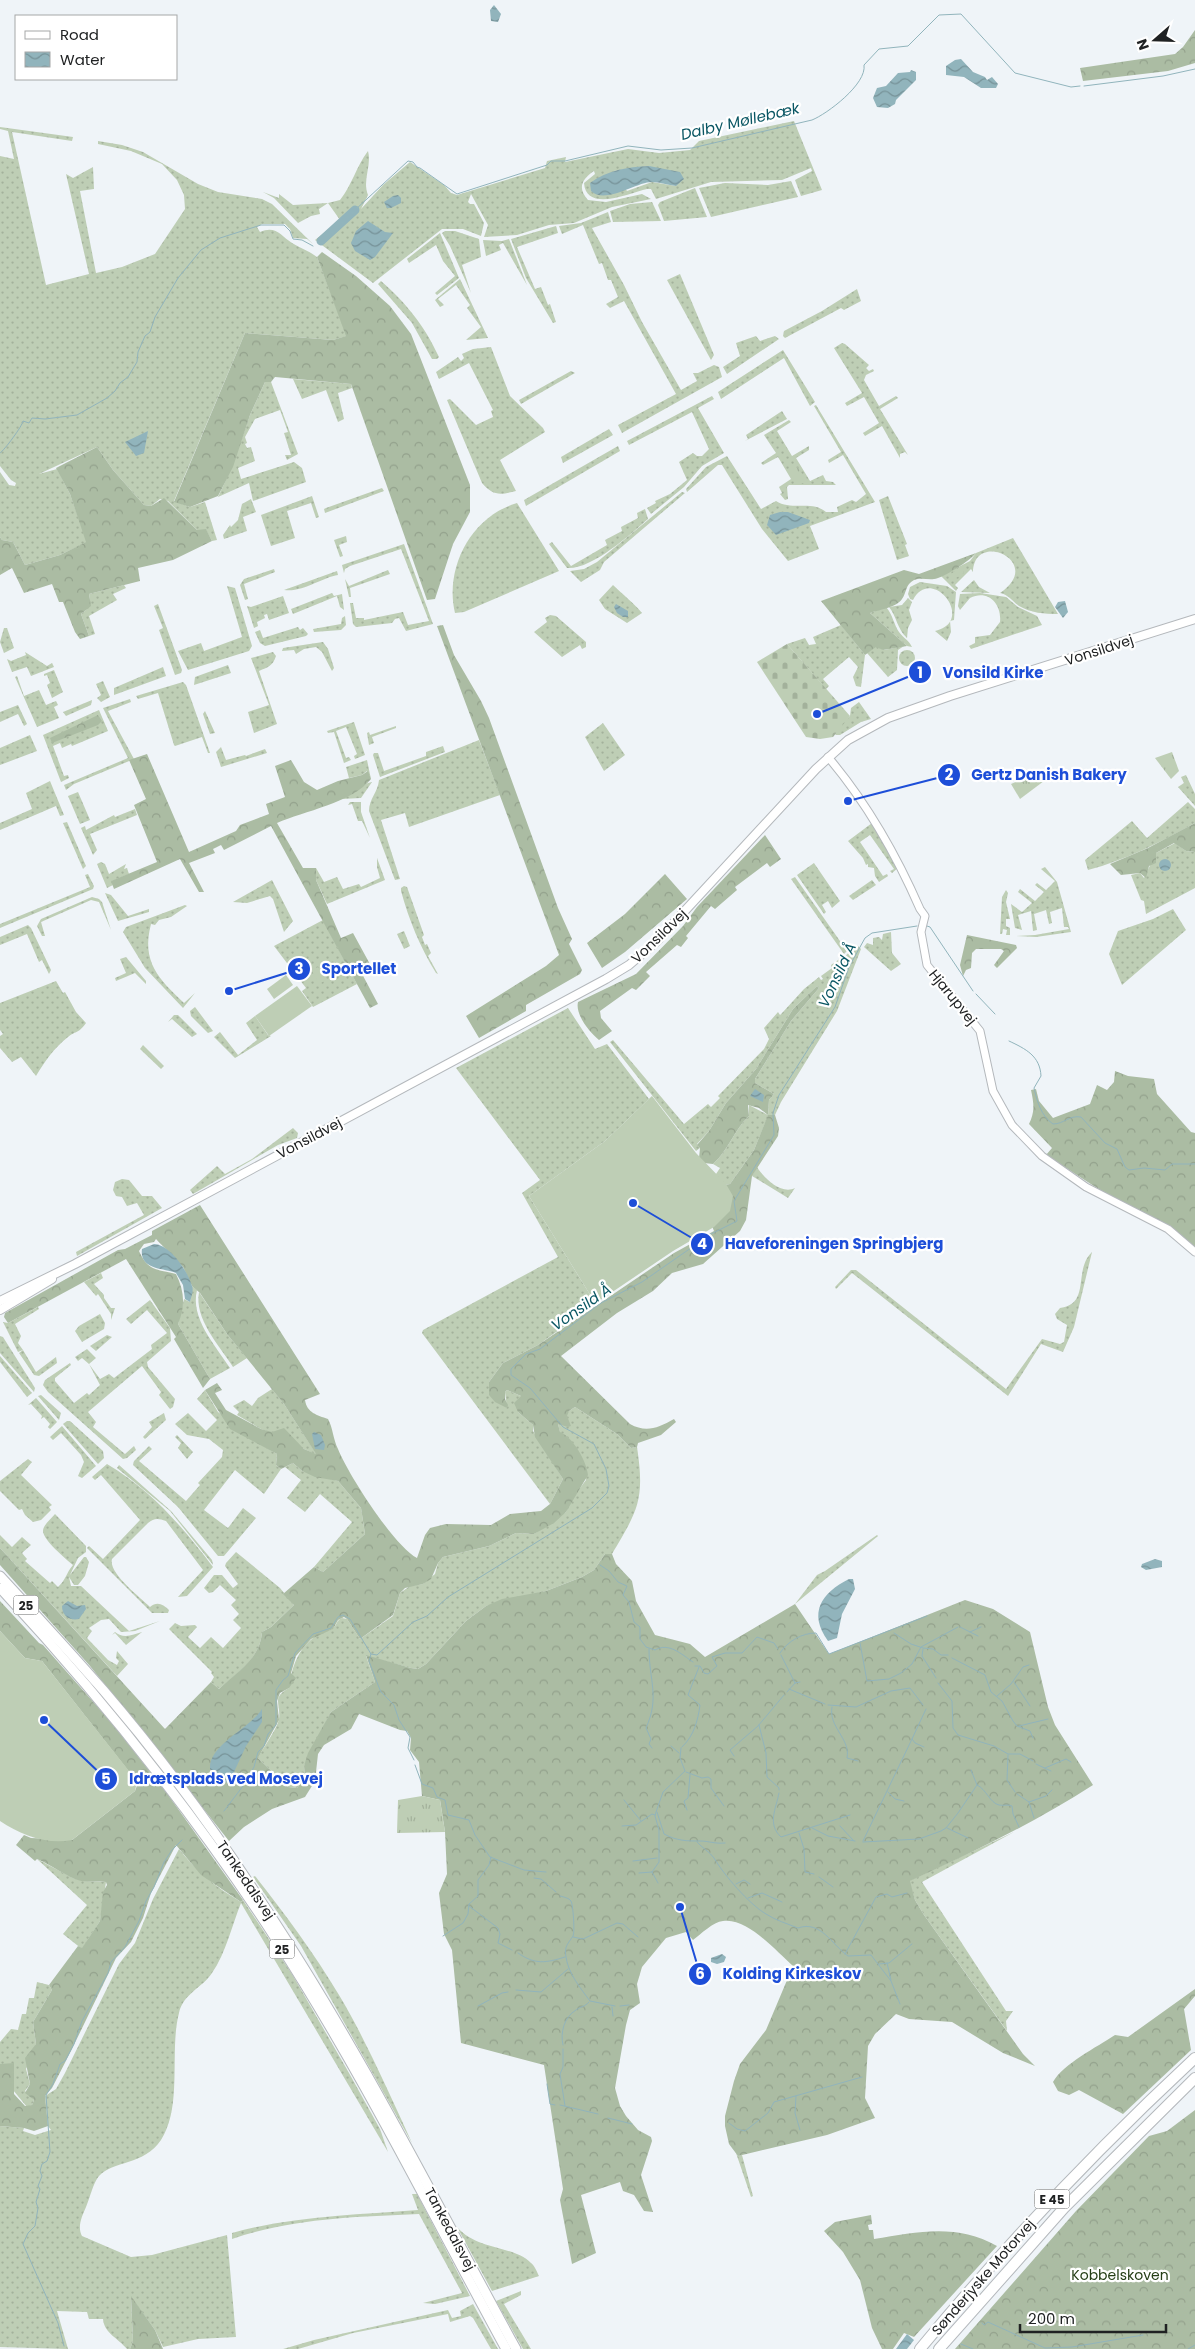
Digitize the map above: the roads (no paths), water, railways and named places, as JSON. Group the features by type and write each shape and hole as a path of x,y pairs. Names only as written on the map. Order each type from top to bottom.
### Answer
{"highway":[{"name":"Tankedalsvej","path":"0,1576 98,1684 148,1745 206,1821 262,1901 342,2032 516,2349"},
{"name":"Tankedalsvej","path":"0,1588 76,1672 152,1764 208,1839 276,1940 357,2075 506,2349"},
{"name":"Sønderjyske Motorvej","path":"920,2349 961,2299 1040,2211 1117,2132 1195,2058"},
{"name":"Sønderjyske Motorvej","path":"939,2349 1035,2239 1130,2141 1195,2078"}],"main road":[{"name":"Vonsildvej","path":"0,1310 75,1264 629,965 656,942 828,757 848,740 888,718 950,696 1195,619"},
{"name":"Vonsildvej","path":"0,1302 39,1280 75,1264"}],"street":[{"name":"Hjarupvej","path":"828,757 874,820 897,857 920,909 925,916 922,923 921,939 927,965 980,1031 993,1091 1012,1125 1042,1156 1118,1204 1168,1229 1195,1252"}],"water":[{"path":"494,5 501,14 498,22 491,21 490,10"},
{"path":"961,59 973,72 985,77 987,80 992,77 998,84 996,88 981,88 964,77 946,75 946,66 955,60"},
{"path":"911,70 916,72 916,80 896,100 895,104 888,108 877,107 873,98 877,88 886,86 898,73 910,72"},
{"path":"649,166 680,172 684,179 676,186 652,182 604,196 597,195 591,191 590,183 604,175 625,168"},
{"path":"398,195 401,198 401,203 387,208 384,202"},
{"path":"368,221 385,232 393,233 375,257 370,260 355,251 351,243 356,231"},
{"path":"148,431 144,453 136,456 125,442"},
{"path":"788,512 810,520 809,523 776,535 767,525 770,515"},
{"path":"1065,601 1068,612 1063,618 1055,607 1058,602"},
{"path":"616,604 628,611 628,617 623,617 617,613 614,607"},
{"path":"1163,859 1167,859 1171,865 1167,871 1163,871 1159,867 1159,863"},
{"path":"755,1089 764,1095 763,1102 750,1096"},
{"path":"154,1244 167,1249 183,1267 193,1288 190,1302 185,1299 183,1285 176,1273 153,1267 144,1261 142,1249"},
{"path":"314,1432 321,1435 325,1445 324,1450 315,1449 312,1434"},
{"path":"1155,1559 1162,1561 1162,1567 1146,1570 1141,1567 1142,1564"},
{"path":"849,1579 853,1579 855,1589 842,1614 837,1638 828,1641 819,1621 820,1605 831,1591"},
{"path":"68,1601 77,1606 85,1605 86,1609 79,1619 70,1618 63,1613 62,1606"},
{"path":"262,1709 262,1722 246,1746 229,1783 220,1781 210,1769 211,1760 223,1744 249,1723"},
{"path":"722,1954 726,1957 724,1962 717,1964 711,1962 711,1958"},
{"path":"907,2334 914,2340 907,2349 896,2349"}],"waterway":[{"name":"Dalby Møllebæk","path":"355,210 408,161 413,162 417,167 457,194 547,165 551,161 565,161 628,146 661,150 692,148 812,120 827,112 853,89 863,73 864,65 879,49 908,46 939,15 961,14 1015,73 1071,87 1080,86"},
{"name":"Dalby Møllebæk","path":"1084,86 1163,76 1195,69"},
{"name":"Dalby Møllebæk","path":"321,241 355,210"},
{"name":"Dalby Møllebæk","path":"0,453 13,438 23,421 29,423 32,418 45,419 77,415 107,398 115,391 120,383 128,377 137,362 138,352 145,336 150,332 155,317 178,278 201,250 220,238 261,225 284,225 290,231 293,239 302,240 313,246"},
{"name":"Vonsild Å","path":"371,1654 377,1655 413,1622 427,1616 448,1597 592,1508 607,1493 609,1486 606,1469 594,1444 563,1427 530,1388 511,1375 511,1369 526,1354 540,1349 601,1303 642,1282 711,1234 737,1221 734,1201 774,1135 773,1113 779,1095 835,1007 849,967 865,938 872,933 917,926"},
{"name":"Vonsild Å","path":"927,926 930,927 973,991"},
{"name":"Vonsild Å","path":"976,994 995,1014"},
{"name":"Vonsild Å","path":"1009,1041 1026,1050 1038,1063 1041,1076 1034,1088 1035,1093 1043,1113 1053,1124 1073,1117 1081,1117 1105,1143 1117,1149 1125,1167 1129,1170 1144,1168 1165,1170 1172,1164 1195,1164"},
{"path":"600,1565 609,1571 618,1582 627,1586 623,1595 629,1602 634,1622 640,1627 640,1639 646,1647 655,1650 665,1647 670,1648 693,1662"},
{"path":"224,1811 243,1786 254,1767 258,1752 264,1746 268,1734 276,1725 276,1690 288,1676 295,1653 313,1634 331,1628 338,1617 343,1615 350,1619 371,1654 369,1661 378,1685 381,1692 394,1705 399,1720 410,1737 408,1748 414,1760"},
{"path":"780,1653 796,1638 816,1633 829,1654 927,1616"},
{"path":"860,1643 867,1681 889,1679 901,1673 912,1664 921,1647 958,1627"},
{"path":"960,1627 978,1636"},
{"path":"970,1632 981,1627"},
{"path":"894,1633 911,1644 933,1649 941,1655 948,1655"},
{"path":"695,1666 700,1666 704,1673 708,1674 717,1666 712,1657 725,1653 742,1653 757,1637 774,1643 778,1649"},
{"path":"649,1649 653,1698 646,1728 651,1739 649,1744 652,1748"},
{"path":"923,1649 922,1656 936,1678"},
{"path":"781,1655 795,1683"},
{"path":"952,1658 985,1675 991,1692 1002,1701 1013,1721 1017,1726 1030,1731 1033,1738"},
{"path":"997,1696 1011,1684 1023,1667 1029,1665"},
{"path":"682,1747 695,1728 698,1716 700,1705 688,1695 699,1667"},
{"path":"787,1692 795,1683 800,1682"},
{"path":"1014,1682 1030,1706"},
{"path":"938,1683 952,1701 953,1728 958,1735 994,1746 1008,1754 1020,1754 1033,1761"},
{"path":"828,1705 856,1707 891,1691 910,1688 923,1705"},
{"path":"789,1689 825,1704"},
{"path":"734,1756 730,1750 758,1726 784,1695"},
{"path":"832,1707 833,1721 846,1745 847,1758 858,1761"},
{"path":"924,1747 915,1743 912,1739 926,1709"},
{"path":"1019,1726 1048,1719"},
{"path":"759,1725 766,1753 767,1777 779,1790"},
{"path":"863,1841 912,1739"},
{"path":"671,1746 679,1753"},
{"path":"639,1873 652,1872 659,1862 659,1830 655,1816 663,1792 685,1771 680,1758 681,1748"},
{"path":"1008,1755 1007,1780 1015,1792"},
{"path":"1045,1768 1066,1759 1071,1762"},
{"path":"1036,1764 1051,1771"},
{"path":"415,1765 422,1784 433,1788 437,1797 445,1800 448,1815 469,1820 475,1835 490,1857 524,1870 546,1872"},
{"path":"971,1770 977,1785 993,1802 999,1805 1012,1806 1013,1814 1019,1827"},
{"path":"686,1772 711,1779 711,1788 724,1806"},
{"path":"687,1810 684,1801 688,1798 690,1775"},
{"path":"863,1842 919,1839 941,1831 946,1828 958,1813 977,1785"},
{"path":"1017,1794 1029,1802 1046,1796 1052,1790"},
{"path":"888,1792 895,1799 904,1801"},
{"path":"779,1793 773,1822 781,1837 850,1815"},
{"path":"624,1800 641,1821"},
{"path":"1029,1802 1034,1818"},
{"path":"657,1812 664,1834 682,1840 725,1843"},
{"path":"622,1826 636,1825 652,1814 655,1815"},
{"path":"840,1826 853,1840"},
{"path":"812,1828 828,1836 855,1841"},
{"path":"947,1828 968,1838"},
{"path":"799,1833 804,1849 805,1872 814,1874"},
{"path":"64,2346 58,2323 23,2244 28,2233 35,2226 38,2208 36,2202 40,2189 38,2186 42,2176 40,2171 42,2164 47,2161 50,2152 46,2095 53,2084 60,2064 65,2061 74,2044 82,2021 108,1973 111,1962 125,1947 139,1921 164,1862 182,1840"},
{"path":"697,1842 712,1856 730,1881 766,1914 798,1928 806,1926 820,1930 848,1956 871,1955 891,1981 900,2004"},
{"path":"443,1936 463,1923 468,1914 469,1904 478,1896 478,1880 489,1865 491,1857"},
{"path":"633,1861 657,1858"},
{"path":"652,1872 658,1883"},
{"path":"819,1877 833,1887"},
{"path":"534,1878 541,1879 556,1892"},
{"path":"736,1884 744,1880 750,1884"},
{"path":"748,1898 762,1893 782,1902"},
{"path":"845,1954 876,1897 887,1894 892,1897 907,1893"},
{"path":"560,1896 570,1900 572,1903 574,1933 566,1950 567,1963 572,1975 590,2001 615,2006"},
{"path":"469,1906 498,1928 500,1934 498,1943 512,1950"},
{"path":"573,1937 583,1939 617,1923 623,1924 638,1937"},
{"path":"879,1964 889,1963 912,1944"},
{"path":"518,1953 530,1960 541,1962 565,1957"},
{"path":"887,1963 891,1980"},
{"path":"516,1990 541,1992 568,1969"},
{"path":"478,2006 502,1993 508,1992"},
{"path":"563,2045 562,2035 568,2017 589,2002"},
{"path":"620,2006 629,2005"},
{"path":"612,2007 613,2016"},
{"path":"563,2049 563,2067 560,2074 565,2106"},
{"path":"729,2123 737,2129 745,2131 768,2113 774,2102 862,2077"},
{"path":"547,2084 550,2104 555,2105"},
{"path":"796,2096 795,2113 800,2130"},
{"path":"560,2105 598,2114"},
{"path":"608,2118 632,2124"},
{"path":"982,2323 984,2325 988,2322 1045,2348 1072,2347 1143,2335"},
{"path":"961,2344 973,2349"},
{"path":"1188,2349 1195,2345"}],"place":[{"name":"Vonsild Kirke","path":"817,714"},
{"name":"Gertz Danish Bakery","path":"848,801"},
{"name":"Sportellet","path":"229,991"},
{"name":"Haveforeningen Springbjerg","path":"633,1203"},
{"name":"Idrætsplads ved Mosevej","path":"44,1720"},
{"name":"Kolding Kirkeskov","path":"680,1907"}],"park label":[{"name":"Kobbelskoven","path":"1120,2275"}]}
